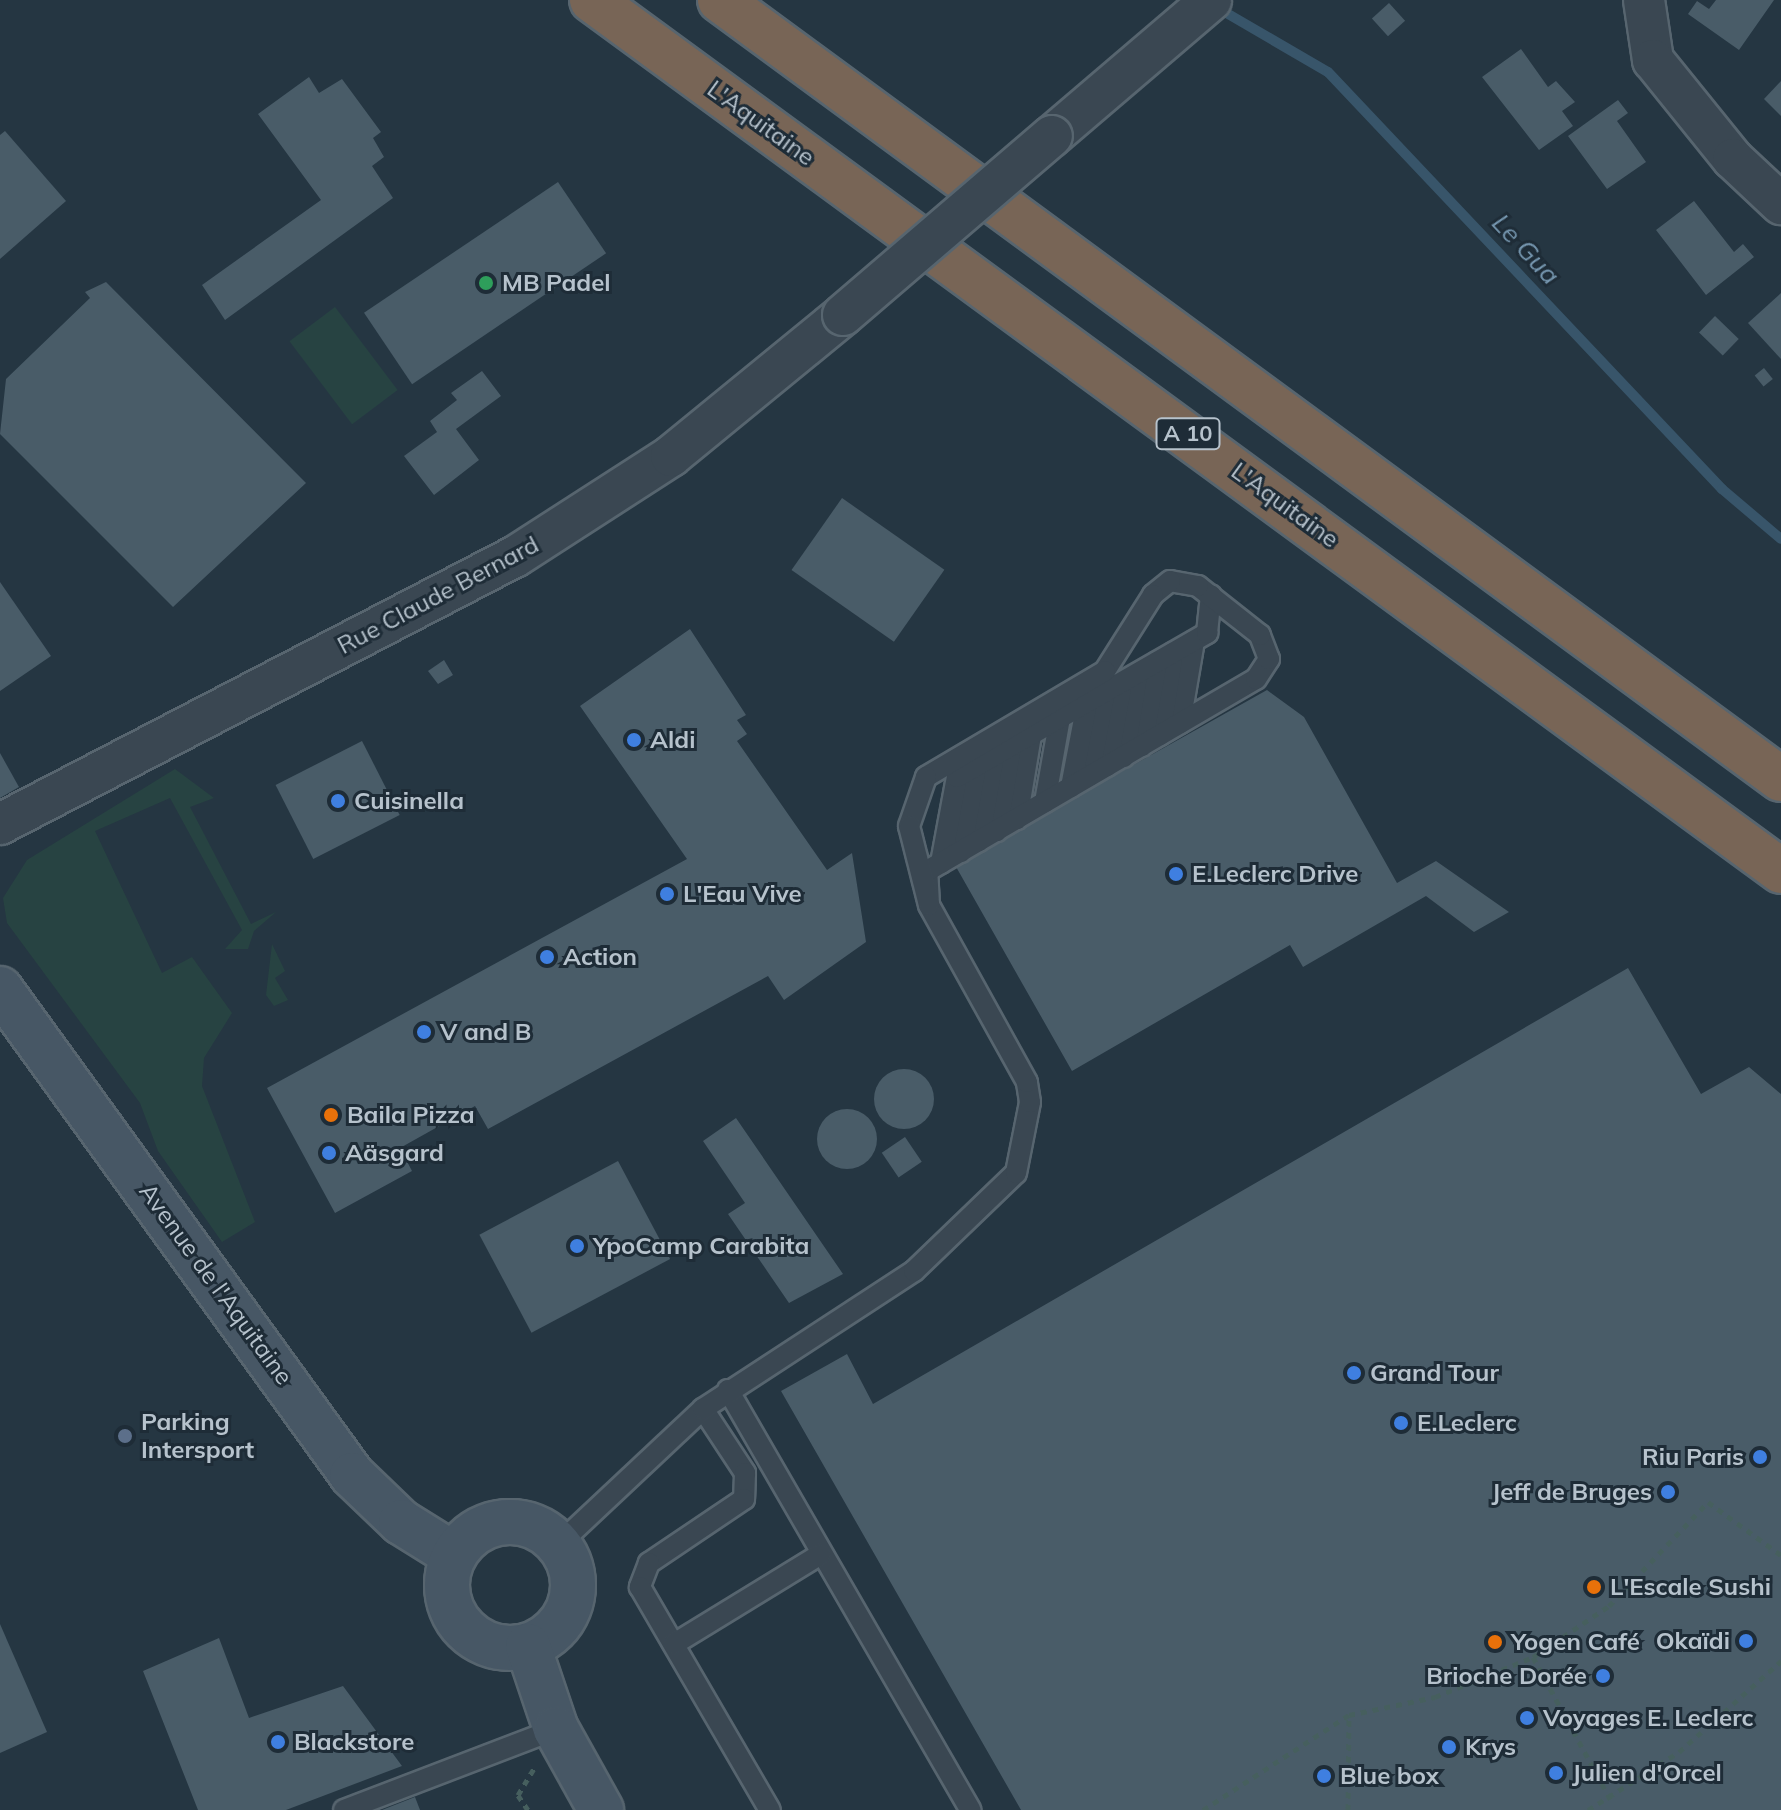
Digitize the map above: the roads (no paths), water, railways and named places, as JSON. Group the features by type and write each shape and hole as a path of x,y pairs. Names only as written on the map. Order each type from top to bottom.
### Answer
{"highway":[{"name":"L'Aquitaine","path":"592,0 1781,871"},
{"path":"720,0 1781,779"}],"main road":[{"name":"Avenue de l'Aquitaine","path":"0,989 352,1475 401,1522 454,1555"},
{"path":"504,1522 543,1531 558,1545 569,1562 570,1604 546,1637 528,1646 496,1647 467,1633 447,1596 454,1555 475,1533 504,1522"},
{"path":"528,1646 556,1729 601,1810"}],"street":[{"name":"Rue Claude Bernard","path":"0,824 516,556 671,456 843,315 1211,0"},
{"path":"1644,0 1653,60 1733,159 1781,204"}],"lane":[{"path":"558,1545 703,1409 914,1271 1016,1173 1030,1102 1002,1036 929,905 909,826 926,777 1105,671 1161,586 1188,581 1211,595 1260,635 1269,659 1256,679 927,871 929,905"},
{"path":"941,863 957,777 1207,633 1211,595"},
{"path":"1180,723 1194,641"},
{"path":"1160,735 1165,658"},
{"path":"1142,746 1165,658"},
{"path":"1107,766 1113,688"},
{"path":"1107,766 1113,688"},
{"path":"1071,787 1113,688"},
{"path":"1045,802 1060,718"},
{"path":"1017,819 1031,735"},
{"path":"979,841 994,756"},
{"path":"979,841 994,756"},
{"path":"728,1390 970,1810"},
{"path":"703,1409 745,1473 747,1488 737,1509 649,1563 640,1576 674,1644 770,1810"},
{"path":"674,1644 821,1554"},
{"path":"344,1810 556,1729"}],"waterway":[{"name":"Le Gua","path":"1223,11 1328,72 1722,489 1781,539"}],"place":[{"name":"MB Padel","path":"486,283"},
{"name":"Aldi","path":"634,740"},
{"name":"Cuisinella","path":"338,801"},
{"name":"E.Leclerc Drive","path":"1176,874"},
{"name":"L'Eau Vive","path":"667,894"},
{"name":"Action","path":"547,957"},
{"name":"V and B","path":"424,1032"},
{"name":"Baila Pizza","path":"331,1115"},
{"name":"Aäsgard","path":"329,1153"},
{"name":"YpoCamp Carabita","path":"577,1246"},
{"name":"Grand Tour","path":"1354,1373"},
{"name":"E.Leclerc","path":"1401,1423"},
{"name":"Parking Intersport","path":"125,1436"},
{"name":"Riu Paris","path":"1760,1457"},
{"name":"Jeff de Bruges","path":"1668,1492"},
{"name":"L'Escale Sushi","path":"1594,1587"},
{"name":"Okaïdi","path":"1746,1641"},
{"name":"Yogen Café","path":"1495,1642"},
{"name":"Brioche Dorée","path":"1603,1676"},
{"name":"Voyages E. Leclerc","path":"1527,1718"},
{"name":"Blackstore","path":"278,1742"},
{"name":"Krys","path":"1449,1747"},
{"name":"Julien d'Orcel","path":"1556,1773"},
{"name":"Blue box","path":"1324,1776"}]}
